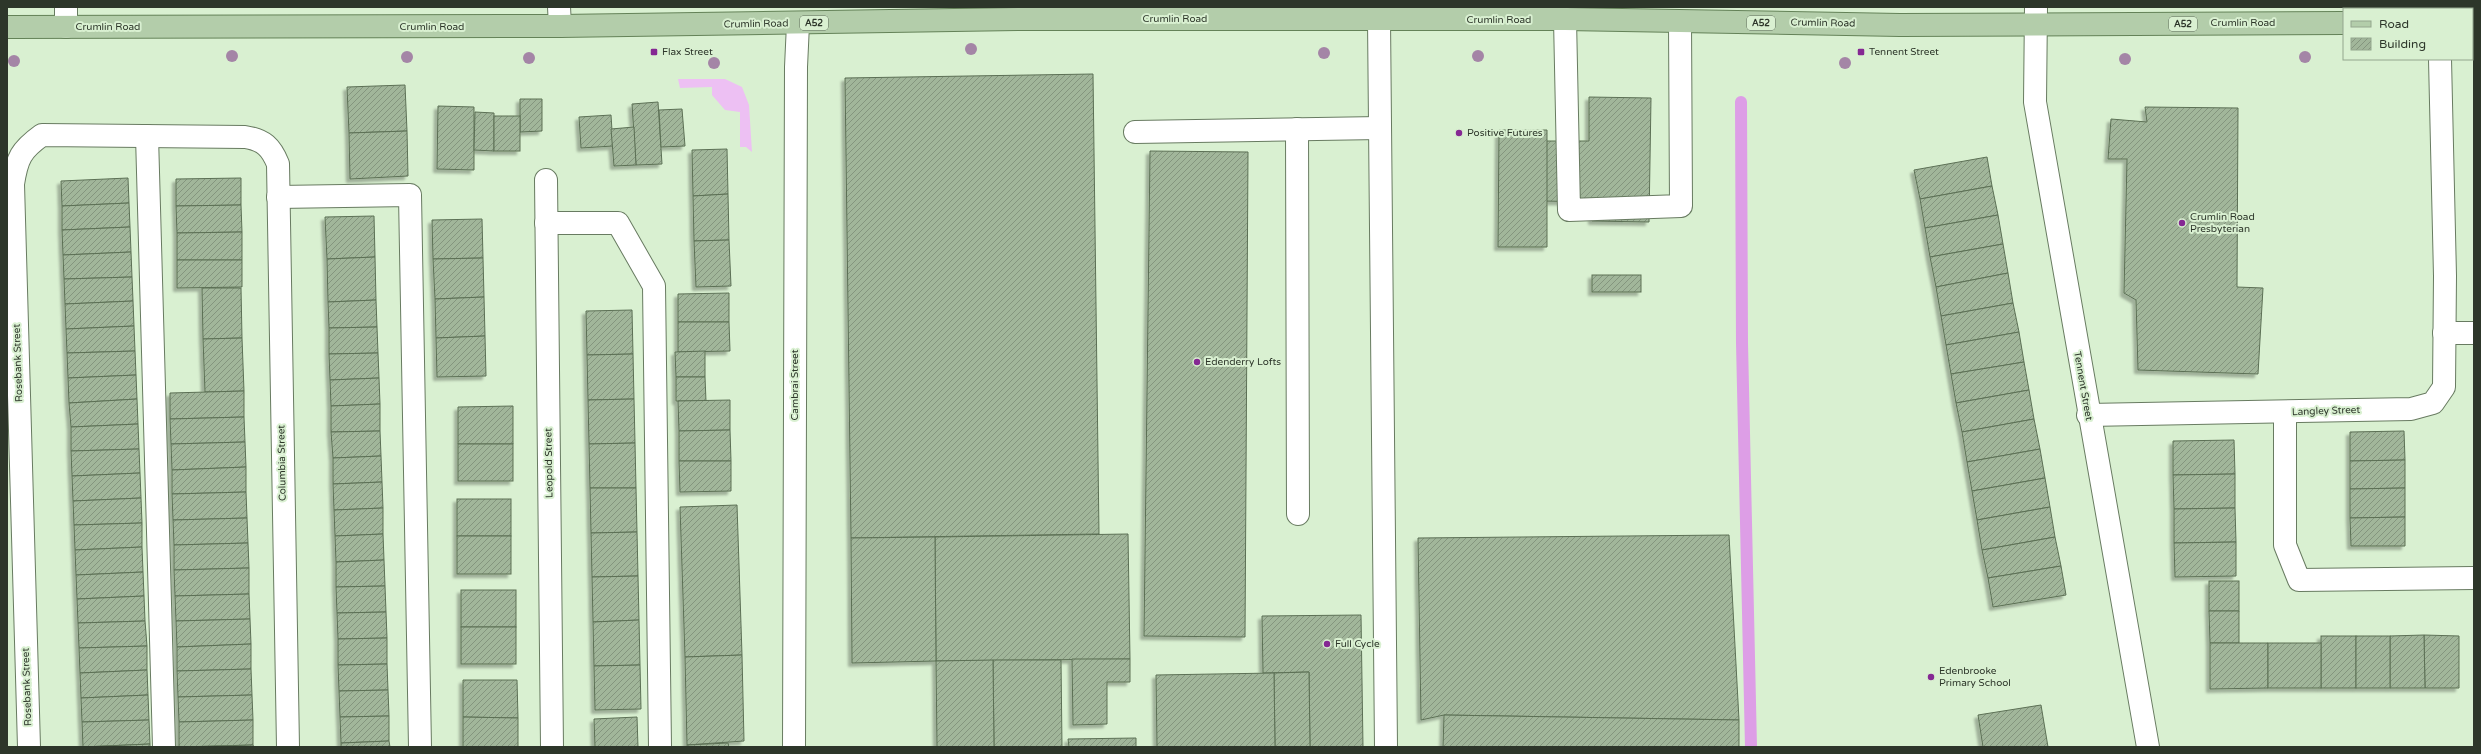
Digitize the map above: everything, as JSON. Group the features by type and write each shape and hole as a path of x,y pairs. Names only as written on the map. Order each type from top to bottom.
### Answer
{"main road":[{"name":"Crumlin Road","path":"7,27 66,17 560,17 798,24 1018,19 1159,13 1379,20 1564,19 1900,25 2036,15 2343,23"}],"street":[{"name":"Tennent Street","path":"2036,15 2035,102 2088,415 2148,747"},
{"path":"1564,19 1569,210 1681,206 1680,22"},
{"path":"1379,20 1386,747"},
{"name":"Cambrai Street","path":"794,747 796,67 798,24"},
{"name":"Langley Street","path":"2088,415 2411,409 2433,403 2444,387 2445,266 2440,60"},
{"path":"1135,132 1380,128"},
{"path":"1297,129 1298,514"},
{"name":"Rosebank Street","path":"29,747 12,184 16,163 26,147 42,135 245,137 260,140 272,150 278,164 278,188"},
{"path":"147,136 164,747"},
{"name":"Leopold Street","path":"546,180 552,747"},
{"path":"278,188 410,195 420,747"},
{"name":"Columbia Street","path":"278,188 288,747"},
{"path":"546,223 618,223 654,286 660,747"},
{"path":"2444,333 2474,334"},
{"path":"2285,412 2286,545 2299,580 2474,578"}],"shaded area":[{"path":"678,79 725,79 742,87 749,105 752,152 746,147 740,147 740,112 725,110 712,95 712,87 680,88"}],"building":[{"path":"1093,74 1099,534 851,538 845,78"},
{"path":"405,85 407,131 349,133 347,87"},
{"path":"1589,97 1651,98 1649,222 1592,221 1592,202 1543,201 1544,141 1589,141"},
{"path":"520,99 542,99 542,131 520,132"},
{"path":"658,102 662,164 636,165 632,104"},
{"path":"438,106 474,107 474,170 437,169"},
{"name":"Crumlin Road Presbyterian","path":"2145,107 2238,108 2237,287 2263,288 2258,374 2138,370 2136,300 2124,293 2127,159 2108,159 2111,119 2147,122"},
{"path":"682,109 685,146 661,147 659,110"},
{"path":"475,112 494,113 494,151 474,150"},
{"path":"611,115 613,146 581,148 579,117"},
{"path":"494,116 520,116 520,151 494,151"},
{"path":"634,127 636,165 614,166 611,129"},
{"path":"1499,130 1547,130 1547,247 1498,247"},
{"path":"407,131 408,176 350,179 349,133"},
{"path":"727,149 728,194 693,196 692,150"},
{"name":"Edenderry Lofts","path":"1150,151 1248,152 1245,637 1144,636"},
{"path":"1987,157 1992,186 1920,199 1914,170"},
{"path":"128,178 129,203 62,206 61,181"},
{"path":"241,178 241,205 176,206 176,179"},
{"path":"1992,186 1998,215 1925,228 1920,199"},
{"path":"728,194 729,240 694,241 693,196"},
{"path":"129,203 130,227 62,230 62,206"},
{"path":"241,205 242,232 177,233 176,206"},
{"path":"1998,215 2003,244 1930,257 1925,228"},
{"path":"374,216 375,257 327,259 325,217"},
{"path":"482,219 483,258 433,259 432,220"},
{"path":"130,227 131,252 63,255 62,230"},
{"path":"242,232 242,260 177,260 177,233"},
{"path":"729,240 731,286 696,287 694,241"},
{"path":"2003,244 2008,273 1936,287 1930,257"},
{"path":"131,252 132,277 64,279 63,255"},
{"path":"375,257 376,300 328,302 327,259"},
{"path":"483,258 484,297 435,299 433,259"},
{"path":"177,260 242,260 242,287 177,288"},
{"path":"2008,273 2013,303 1941,316 1936,287"},
{"path":"1592,275 1641,275 1641,292 1592,292"},
{"path":"132,277 133,301 65,304 64,279"},
{"path":"202,288 241,288 242,338 203,339"},
{"path":"729,293 729,322 678,322 678,294"},
{"path":"484,297 485,336 436,338 435,299"},
{"path":"376,300 377,327 329,328 328,302"},
{"path":"133,301 134,326 66,329 65,304"},
{"path":"2013,303 2019,332 1946,345 1941,316"},
{"path":"632,310 633,354 587,355 586,311"},
{"path":"678,322 729,322 730,351 678,352"},
{"path":"134,326 135,351 67,353 66,329"},
{"path":"377,327 378,353 329,354 329,328"},
{"path":"2019,332 2024,362 1951,374 1946,345"},
{"path":"485,336 486,376 437,377 436,338"},
{"path":"242,338 244,391 205,392 203,339"},
{"path":"135,351 136,375 68,378 67,353"},
{"path":"705,351 705,377 676,377 675,352"},
{"path":"378,353 379,378 330,380 329,354"},
{"path":"633,354 634,399 588,400 587,355"},
{"path":"2024,362 2029,390 1956,403 1951,374"},
{"path":"136,375 137,399 69,403 68,378"},
{"path":"676,377 705,377 706,401 676,401"},
{"path":"379,378 380,404 331,406 330,380"},
{"path":"2029,390 2034,419 1962,432 1956,403"},
{"path":"244,391 244,417 170,419 170,393"},
{"path":"137,399 138,424 71,427 69,403"},
{"path":"634,399 635,443 589,444 588,400"},
{"path":"730,400 730,430 679,431 678,401"},
{"path":"380,404 380,431 331,432 331,406"},
{"path":"513,406 513,444 458,444 458,407"},
{"path":"244,417 245,442 171,444 170,419"},
{"path":"2034,419 2040,449 1967,462 1962,432"},
{"path":"138,424 139,449 71,451 71,427"},
{"path":"730,430 731,461 679,461 679,431"},
{"path":"380,431 381,456 333,458 331,432"},
{"path":"2404,431 2405,460 2350,461 2350,432"},
{"path":"2234,440 2235,474 2173,475 2173,441"},
{"path":"245,442 246,467 172,470 171,444"},
{"path":"635,443 636,488 590,488 589,444"},
{"path":"458,444 513,444 513,481 458,481"},
{"path":"139,449 140,473 72,476 71,451"},
{"path":"2040,449 2045,478 1972,491 1967,462"},
{"path":"381,456 382,482 333,484 333,458"},
{"path":"2405,460 2405,488 2350,489 2350,461"},
{"path":"679,461 731,461 731,491 680,492"},
{"path":"246,467 246,492 172,494 172,470"},
{"path":"140,473 141,498 73,501 72,476"},
{"path":"2235,474 2235,508 2174,509 2173,475"},
{"path":"2045,478 2050,507 1977,520 1972,491"},
{"path":"382,482 383,508 334,510 333,484"},
{"path":"590,488 636,488 637,532 591,533"},
{"path":"2405,488 2405,517 2350,518 2350,489"},
{"path":"246,492 247,518 173,520 172,494"},
{"path":"141,498 142,523 74,525 73,501"},
{"path":"457,499 511,499 511,536 457,536"},
{"path":"737,505 742,655 685,657 680,507"},
{"path":"2050,507 2055,537 1982,550 1977,520"},
{"path":"383,508 383,534 335,536 334,510"},
{"path":"2235,508 2236,542 2174,543 2174,509"},
{"path":"2405,517 2405,546 2351,546 2350,518"},
{"path":"247,518 248,543 174,545 173,520"},
{"path":"142,523 142,547 75,550 74,525"},
{"path":"637,532 638,576 592,577 591,533"},
{"path":"383,534 384,560 336,562 335,536"},
{"path":"1128,534 1130,659 936,661 935,537"},
{"path":"1729,535 1739,720 1444,715 1421,720 1418,538"},
{"path":"457,536 511,536 511,574 457,574"},
{"path":"935,537 936,661 852,663 851,538"},
{"path":"2055,537 2061,566 1988,578 1982,550"},
{"path":"2236,542 2236,576 2175,577 2174,543"},
{"path":"248,543 249,568 174,570 174,545"},
{"path":"142,547 143,572 76,575 75,550"},
{"path":"384,560 385,586 336,587 336,562"},
{"path":"2061,566 2066,595 1993,607 1988,578"},
{"path":"249,568 249,594 175,596 174,570"},
{"path":"143,572 144,596 77,599 76,575"},
{"path":"638,576 639,620 593,622 592,577"},
{"path":"2209,581 2239,581 2239,611 2209,611"},
{"path":"385,586 386,612 337,613 336,587"},
{"path":"461,590 516,590 516,627 461,627"},
{"path":"249,594 250,619 176,621 175,596"},
{"path":"144,596 145,621 78,623 77,599"},
{"path":"2209,611 2239,611 2239,643 2210,643"},
{"path":"386,612 387,638 338,639 337,613"},
{"path":"1361,615 1363,747 1310,747 1309,672 1263,673 1262,616"},
{"path":"250,619 251,644 177,647 176,621"},
{"path":"639,620 640,665 594,666 593,622"},
{"path":"145,621 147,646 79,648 78,623"},
{"path":"461,627 516,627 516,664 461,664"},
{"path":"2424,635 2459,636 2459,688 2425,688"},
{"path":"2424,635 2425,688 2390,688 2390,636"},
{"path":"2321,636 2356,636 2356,688 2321,688"},
{"path":"2356,636 2390,636 2390,688 2356,688"},
{"path":"387,638 387,664 338,665 338,639"},
{"path":"2210,643 2268,643 2268,688 2210,689"},
{"path":"2268,643 2321,643 2321,688 2268,688"},
{"path":"251,644 251,669 177,671 177,647"},
{"path":"147,646 147,670 80,673 79,648"},
{"path":"742,655 744,741 687,745 685,657"},
{"path":"1072,659 1130,659 1130,682 1107,682 1107,724 1073,725"},
{"path":"993,660 1061,660 1062,747 994,747"},
{"path":"993,660 994,747 937,747 936,661"},
{"path":"387,664 388,690 339,691 338,665"},
{"path":"640,665 641,709 595,710 594,666"},
{"path":"251,669 252,695 178,697 177,671"},
{"path":"147,670 148,695 81,698 80,673"},
{"path":"1309,672 1310,747 1275,747 1274,673"},
{"path":"1274,673 1275,747 1157,747 1156,675"},
{"path":"463,680 517,680 518,718 463,717"},
{"path":"388,690 389,716 340,717 339,691"},
{"path":"148,695 149,720 82,722 81,698"},
{"path":"252,695 253,720 179,722 178,697"},
{"path":"2041,705 2048,747 1983,747 1978,715"},
{"path":"1444,715 1739,720 1739,747 1443,747"},
{"path":"389,716 389,741 341,743 340,717"},
{"path":"463,717 518,718 518,747 463,747"},
{"path":"637,717 638,747 595,747 594,719"},
{"path":"149,720 150,744 83,747 82,722"},
{"path":"253,720 253,745 179,747 179,722"},
{"path":"1136,738 1136,747 1069,747 1068,739"},
{"path":"389,741 390,747 341,747 341,743"},
{"path":"728,743 729,747 687,747 687,745"},
{"path":"150,744 150,747 83,747"},
{"path":"253,745 254,747 184,747"}],"waterway":[{"path":"1741,102 1742,343 1751,747"}],"place":[{"name":"Flax Street","path":"654,52"},
{"name":"Tennent Street","path":"1861,52"},
{"name":"Positive Futures","path":"1459,133"},
{"name":"Crumlin Road Presbyterian","path":"2182,223"},
{"name":"Edenderry Lofts","path":"1197,362"},
{"name":"Full Cycle","path":"1327,644"},
{"name":"Edenbrooke Primary School","path":"1931,677"}]}
